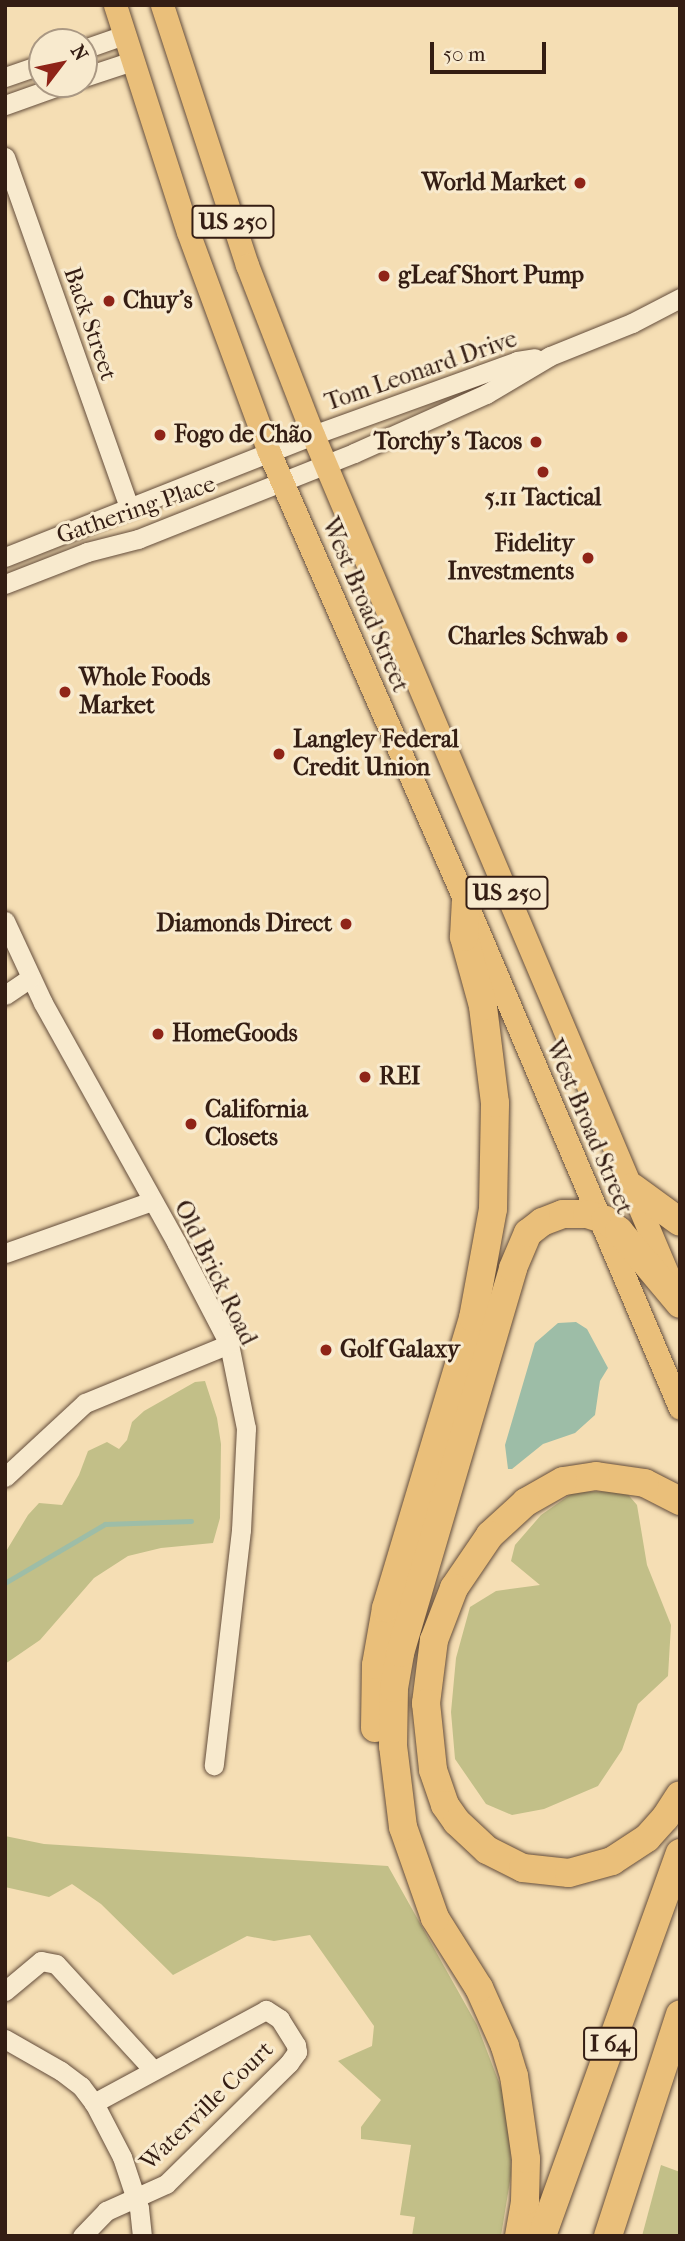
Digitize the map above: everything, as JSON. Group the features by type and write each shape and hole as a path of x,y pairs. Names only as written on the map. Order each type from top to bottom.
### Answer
{"highway":[{"path":"466,903 464,937 483,1006 495,1103 493,1209 473,1318 386,1608 374,1692 377,1759 385,1803 400,1851 435,1918 479,1988 505,2046 514,2076 526,2159 525,2201 519,2236"},
{"path":"632,1188 680,1222"},
{"path":"435,1918 403,1828 396,1779 392,1717 405,1631 519,1250 528,1233 550,1218 577,1213 597,1216 619,1231 680,1304"},
{"path":"680,1501 645,1483 596,1476 563,1481 526,1502 479,1548 454,1588 434,1640 426,1703 433,1770 445,1805 457,1822 479,1844 523,1868 569,1873 611,1861 647,1838 680,1795"},
{"name":"I 64","path":"542,2236 680,1853"},
{"name":"I 64","path":"608,2236 680,2014"}],"main road":[{"name":"West Broad Street","path":"115,5 214,305 269,452 466,903 680,1408"},
{"name":"West Broad Street","path":"162,5 247,265 313,435 680,1304"}],"street":[{"path":"98,44 124,35"},
{"path":"98,72 132,61"},
{"path":"5,77 28,69"},
{"path":"5,104 28,96"},
{"name":"Back Street","path":"5,157 129,508"},
{"name":"Tom Leonard Drive","path":"283,482 486,394 550,356 632,323 680,298"},
{"name":"Tom Leonard Drive","path":"269,452 517,361 550,356"},
{"name":"Gathering Place","path":"5,557 269,452"},
{"name":"Gathering Place","path":"5,584 87,552 138,539 283,482"},
{"name":"Old Brick Road","path":"5,921 30,978 229,1344 246,1428 241,1530 214,1765"},
{"path":"5,978 30,978"},
{"path":"5,995 30,978"},
{"path":"5,1253 152,1201"},
{"path":"5,1477 85,1403 229,1344"},
{"path":"5,1992 41,1961 56,1964 153,2070"},
{"name":"Waterville Court","path":"82,2236 106,2211 166,2184 289,2063 297,2052 296,2045 280,2019 273,2012 266,2010 94,2103"},
{"path":"5,2039 61,2071 81,2086 94,2103 109,2126 136,2199 142,2236"}],"shaded area":[{"path":"576,1322 587,1329 608,1368 600,1381 595,1415 575,1433 543,1444 512,1469 508,1469 505,1445 535,1343 558,1323"},
{"path":"205,1381 217,1418 221,1444 220,1518 213,1543 161,1548 128,1556 94,1578 40,1640 5,1664 5,1553 28,1515 39,1503 62,1505 79,1475 88,1451 107,1442 119,1449 127,1440 132,1422 144,1411 195,1382"},
{"path":"625,1491 637,1505 647,1565 671,1625 668,1676 638,1704 622,1750 598,1786 544,1809 512,1815 486,1804 455,1759 451,1712 456,1658 470,1607 496,1591 540,1585 511,1561 515,1545 541,1515 574,1492"},
{"path":"5,1836 44,1844 388,1866 477,2025 502,2090 510,2121 511,2175 501,2236 412,2236 415,2217 400,2215 411,2145 361,2139 361,2127 381,2100 338,2061 372,2046 374,2026 310,1935 274,1941 247,1936 173,1975 101,1904 72,1884 49,1897 5,1887"},
{"path":"661,2165 680,2172 680,2236 642,2236"}],"waterway":[{"path":"5,1583 105,1524 191,1521"}],"place":[{"name":"World Market","path":"580,183"},
{"name":"gLeaf Short Pump","path":"384,276"},
{"name":"Chuy's","path":"109,301"},
{"name":"Fogo de Chão","path":"160,435"},
{"name":"Torchy's Tacos","path":"536,442"},
{"name":"5.11 Tactical","path":"543,472"},
{"name":"Fidelity Investments","path":"588,558"},
{"name":"Charles Schwab","path":"622,637"},
{"name":"Whole Foods Market","path":"65,692"},
{"name":"Langley Federal Credit Union","path":"279,754"},
{"name":"Diamonds Direct","path":"346,924"},
{"name":"HomeGoods","path":"158,1034"},
{"name":"REI","path":"365,1077"},
{"name":"California Closets","path":"191,1124"},
{"name":"Golf Galaxy","path":"326,1350"}]}
